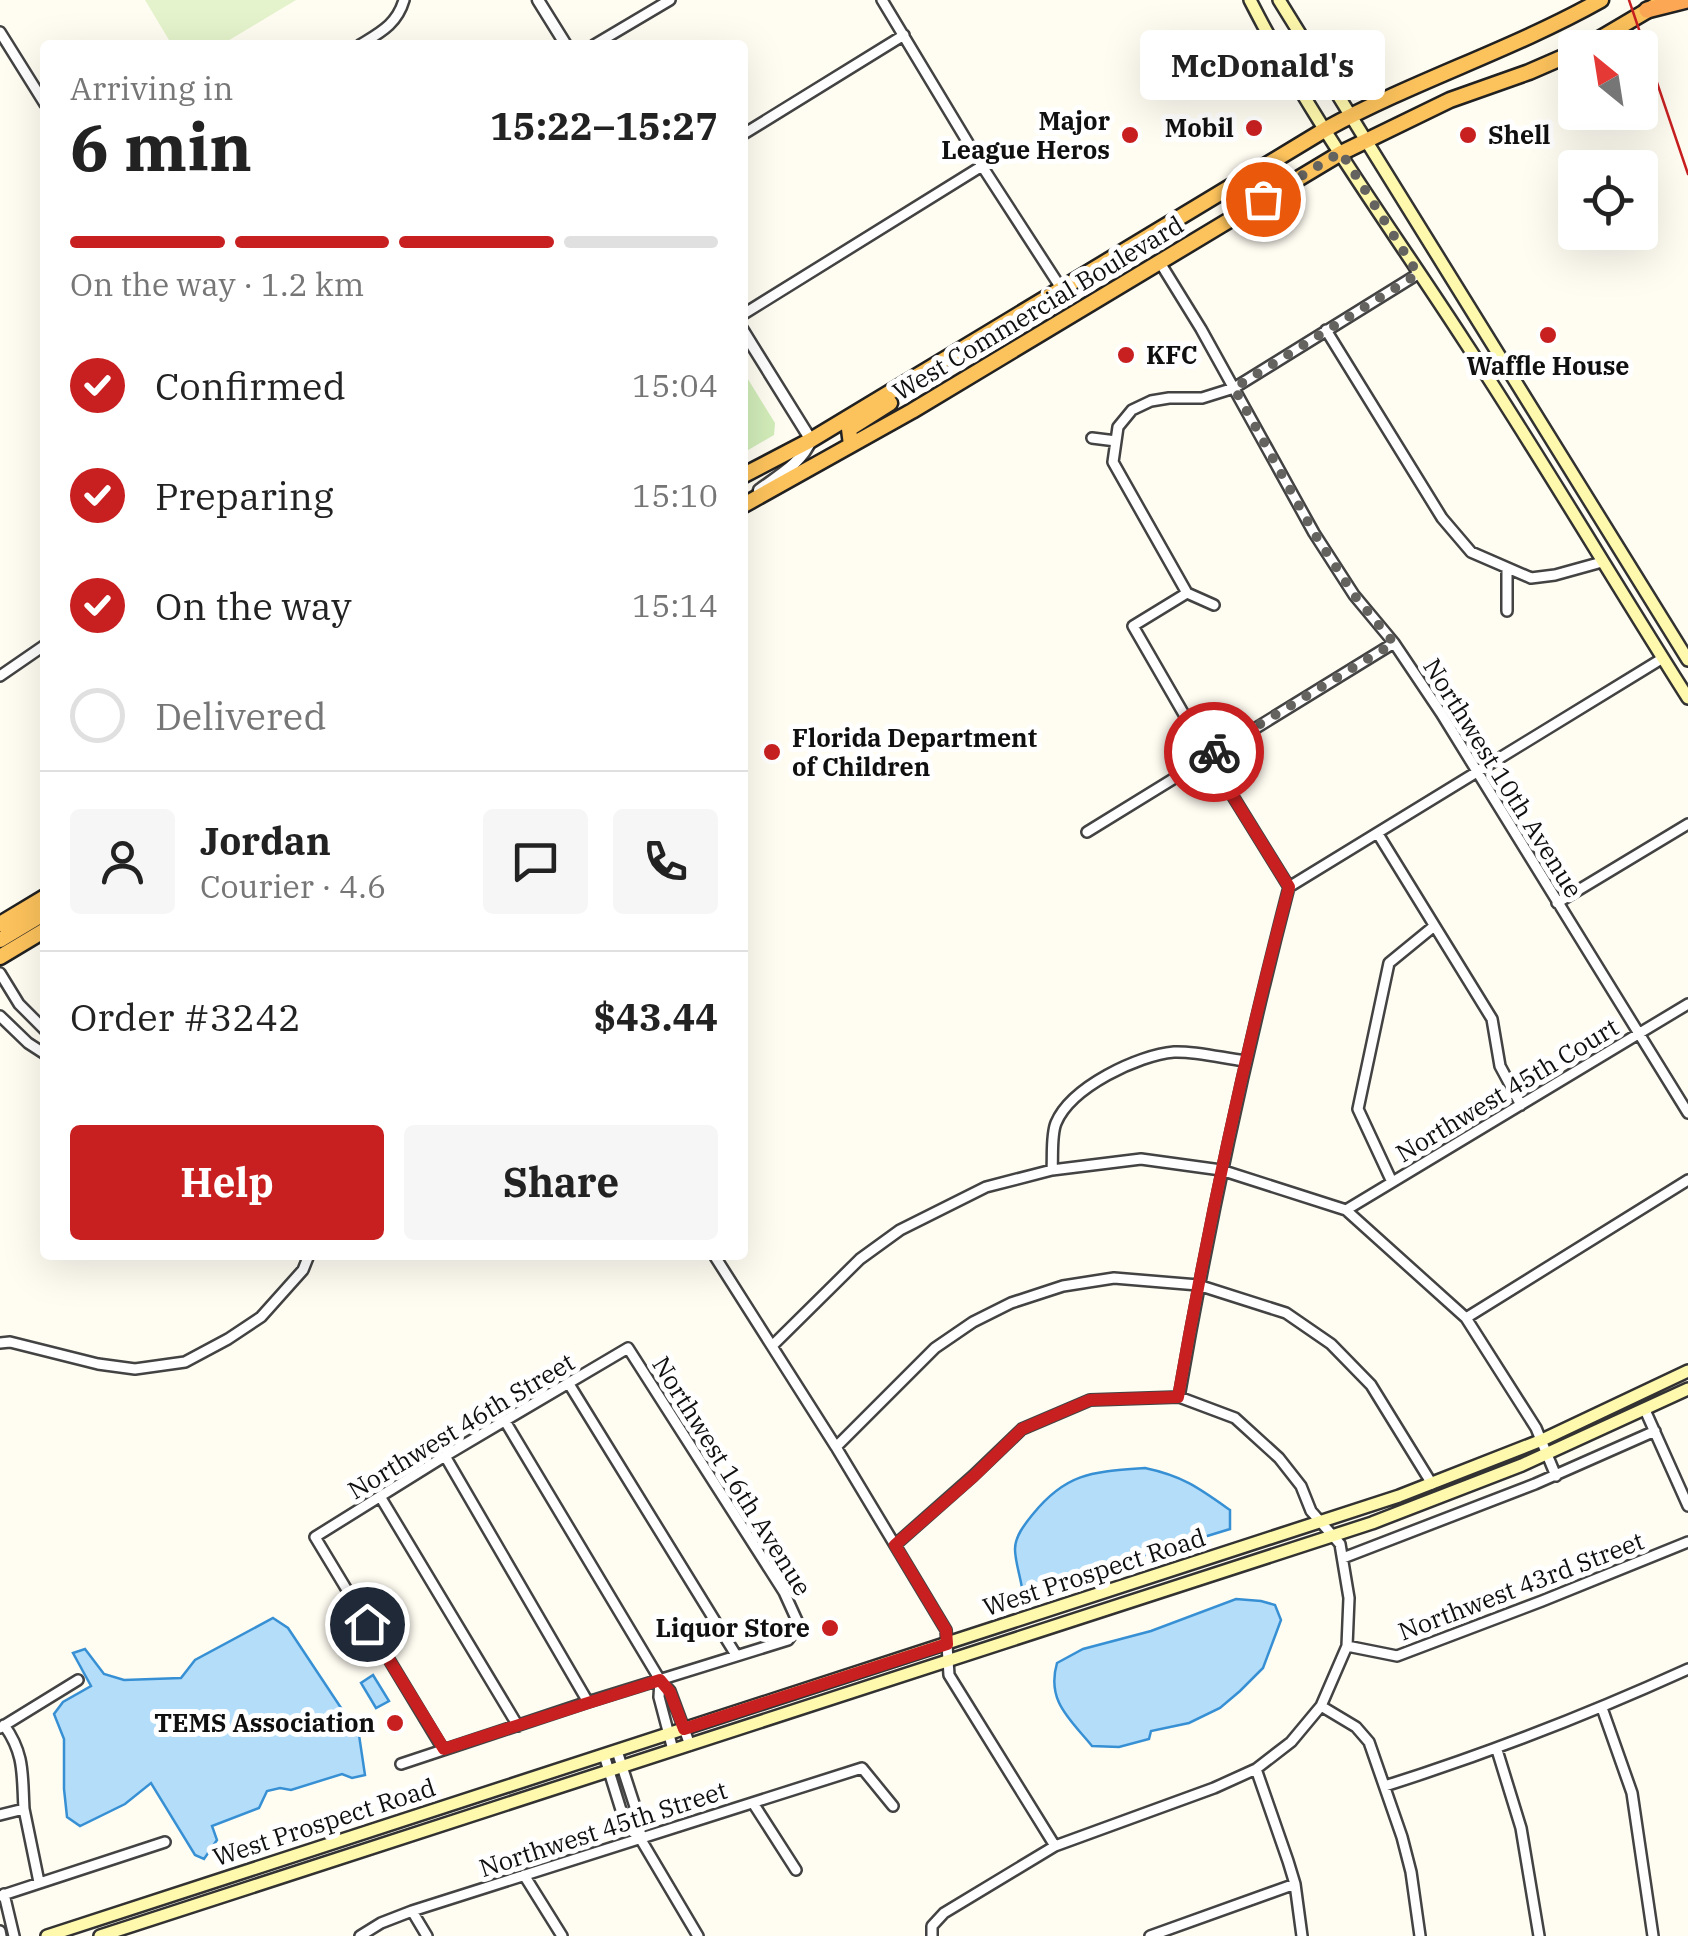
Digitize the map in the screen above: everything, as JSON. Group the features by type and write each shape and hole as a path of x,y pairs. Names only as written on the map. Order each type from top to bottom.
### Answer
{"highway":[{"name":"West Commercial Boulevard","path":"748,473 811,440 1326,128 1434,76 1536,35 1601,0"},
{"path":"1614,30 1664,0"},
{"path":"1647,10 1687,0"},
{"name":"West Commercial Boulevard","path":"748,501 912,411 1341,152 1450,100 1558,59"},
{"path":"851,445 850,427 914,388 980,338"},
{"path":"0,924 40,900"},
{"path":"0,940 40,915"},
{"path":"0,957 40,933"}],"main road":[{"path":"1250,0 1269,38 1688,698"},
{"path":"1279,0 1688,660"},
{"path":"1602,562 1625,557"},
{"name":"West Prospect Road","path":"46,1936 1432,1484 1542,1440 1688,1371"},
{"name":"West Prospect Road","path":"100,1936 1411,1509 1548,1454 1688,1390"}],"street":[{"path":"368,40 391,25 404,0"},
{"path":"538,0 563,40"},
{"path":"602,40 670,0"},
{"path":"882,0 1061,288"},
{"path":"0,32 40,96"},
{"path":"748,131 904,36"},
{"path":"748,311 982,166"},
{"name":"Northwest 10th Avenue","path":"1159,261 1314,533 1354,595 1394,643 1477,770 1688,1113"},
{"path":"1214,605 1187,593 1113,462 1118,427 1132,410 1151,402 1202,398 1234,388 1418,274"},
{"path":"1326,330 1442,518 1471,552 1530,578 1602,562"},
{"path":"748,339 811,440"},
{"path":"1092,438 1116,442"},
{"name":"West Commercial Boulevard","path":"748,499 793,465 811,440"},
{"path":"1507,568 1507,611"},
{"path":"1187,593 1133,626 1289,887"},
{"path":"1087,832 1394,643"},
{"path":"0,676 40,648"},
{"path":"1178,1397 1244,1062 1289,887 1662,658"},
{"path":"1557,903 1688,824"},
{"path":"1378,834 1492,1020 1500,1066 1520,1105"},
{"path":"1392,1182 1358,1109 1390,963 1434,927"},
{"path":"0,973 19,1004 40,1025"},
{"name":"Northwest 45th Court","path":"1346,1210 1688,1004"},
{"path":"0,1016 40,1050"},
{"path":"1052,1170 1055,1124 1072,1099 1109,1076 1142,1058 1177,1052 1244,1062"},
{"path":"772,1346 860,1259 900,1230 986,1187 1052,1170 1141,1159 1221,1170 1346,1210 1466,1318 1542,1440 1556,1476"},
{"path":"1466,1318 1688,1180"},
{"path":"0,1342 135,1369 185,1362 261,1316 303,1270 306,1260"},
{"path":"717,1260 946,1630 952,1680 1054,1846"},
{"path":"836,1447 935,1348 973,1322 1011,1302 1063,1286 1114,1278 1198,1285 1286,1314 1331,1344 1371,1385 1432,1484"},
{"name":"Northwest 46th Street","path":"444,1749 315,1537 628,1348"},
{"name":"Northwest 16th Avenue","path":"628,1348 784,1592 799,1625 788,1640 736,1656"},
{"path":"401,1764 736,1656 569,1384"},
{"path":"895,1545 1022,1429 1090,1400 1178,1397 1235,1418 1279,1458 1301,1486 1311,1511 1340,1544 1350,1598 1347,1646 1321,1706 1291,1742 1256,1769 1214,1788 1054,1846 944,1912 932,1931"},
{"path":"1646,1410 1688,1506"},
{"path":"505,1421 670,1692 690,1745"},
{"path":"1343,1558 1556,1476 1655,1431"},
{"path":"445,1456 588,1702"},
{"path":"382,1498 518,1726"},
{"name":"Northwest 43rd Street","path":"1347,1646 1397,1656 1688,1542"},
{"path":"1385,1786 1498,1750 1688,1669"},
{"path":"39,1882 24,1809 20,1756 14,1739 2,1726 78,1680"},
{"path":"660,1680 658,1696 673,1750"},
{"path":"1321,1706 1356,1727 1369,1742 1402,1837 1420,1936"},
{"path":"1602,1708 1632,1792 1653,1936"},
{"path":"1498,1750 1521,1828 1538,1936"},
{"path":"617,1751 640,1822 640,1838"},
{"path":"604,1755 626,1826 640,1838 698,1936"},
{"name":"Northwest 45th Street","path":"360,1936 380,1923 412,1911 862,1768 893,1806"},
{"path":"1256,1769 1294,1884 1302,1936"},
{"path":"754,1803 796,1870"},
{"path":"0,1816 24,1809"},
{"path":"14,1936 2,1895 165,1842"},
{"path":"524,1875 562,1936"},
{"path":"1150,1936 1294,1884"},
{"path":"412,1911 427,1936"}],"green space":[{"path":"145,0 296,0 229,40 169,40"},
{"path":"748,379 775,423 774,435 748,450"}],"water":[{"path":"1145,1468 1190,1484 1230,1510 1230,1529 1044,1586 1022,1588 1015,1554 1017,1539 1045,1500 1082,1477"},
{"path":"1236,1599 1275,1605 1281,1620 1263,1668 1220,1708 1189,1723 1151,1731 1149,1739 1119,1747 1092,1746 1068,1718 1057,1699 1057,1663 1083,1649 1151,1631"},
{"path":"273,1618 288,1628 359,1735 365,1775 352,1778 342,1774 291,1790 267,1791 259,1808 212,1826 217,1840 204,1859 195,1855 151,1783 125,1804 80,1826 67,1817 64,1739 54,1714 63,1702 91,1686 73,1653 85,1649 104,1674 124,1680 181,1678 195,1660"},
{"path":"373,1675 389,1701 376,1708 361,1683"}],"railway":[{"path":"1629,0 1688,174"}],"way so far":[{"path":"1214,752 1394,643 1354,595 1314,533 1234,388 1418,274 1341,152 1263,199"}],"place":[{"name":"Mobil","path":"1254,128"},
{"name":"Major League Heros","path":"1130,135"},
{"name":"Shell","path":"1468,135"},
{"name":"McDonald's","path":"1263,199"},
{"name":"Waffle House","path":"1548,335"},
{"name":"KFC","path":"1126,355"},
{"name":"Florida Department of Children","path":"772,752"},
{"name":"Liquor Store","path":"830,1628"},
{"name":"TEMS Association","path":"395,1723"}],"route":[{"path":"367,1624 444,1749 660,1680 670,1692 684,1729 947,1644 946,1630 895,1545 1022,1429 1090,1400 1178,1397 1244,1062 1289,887 1208,756 1214,752"}]}
